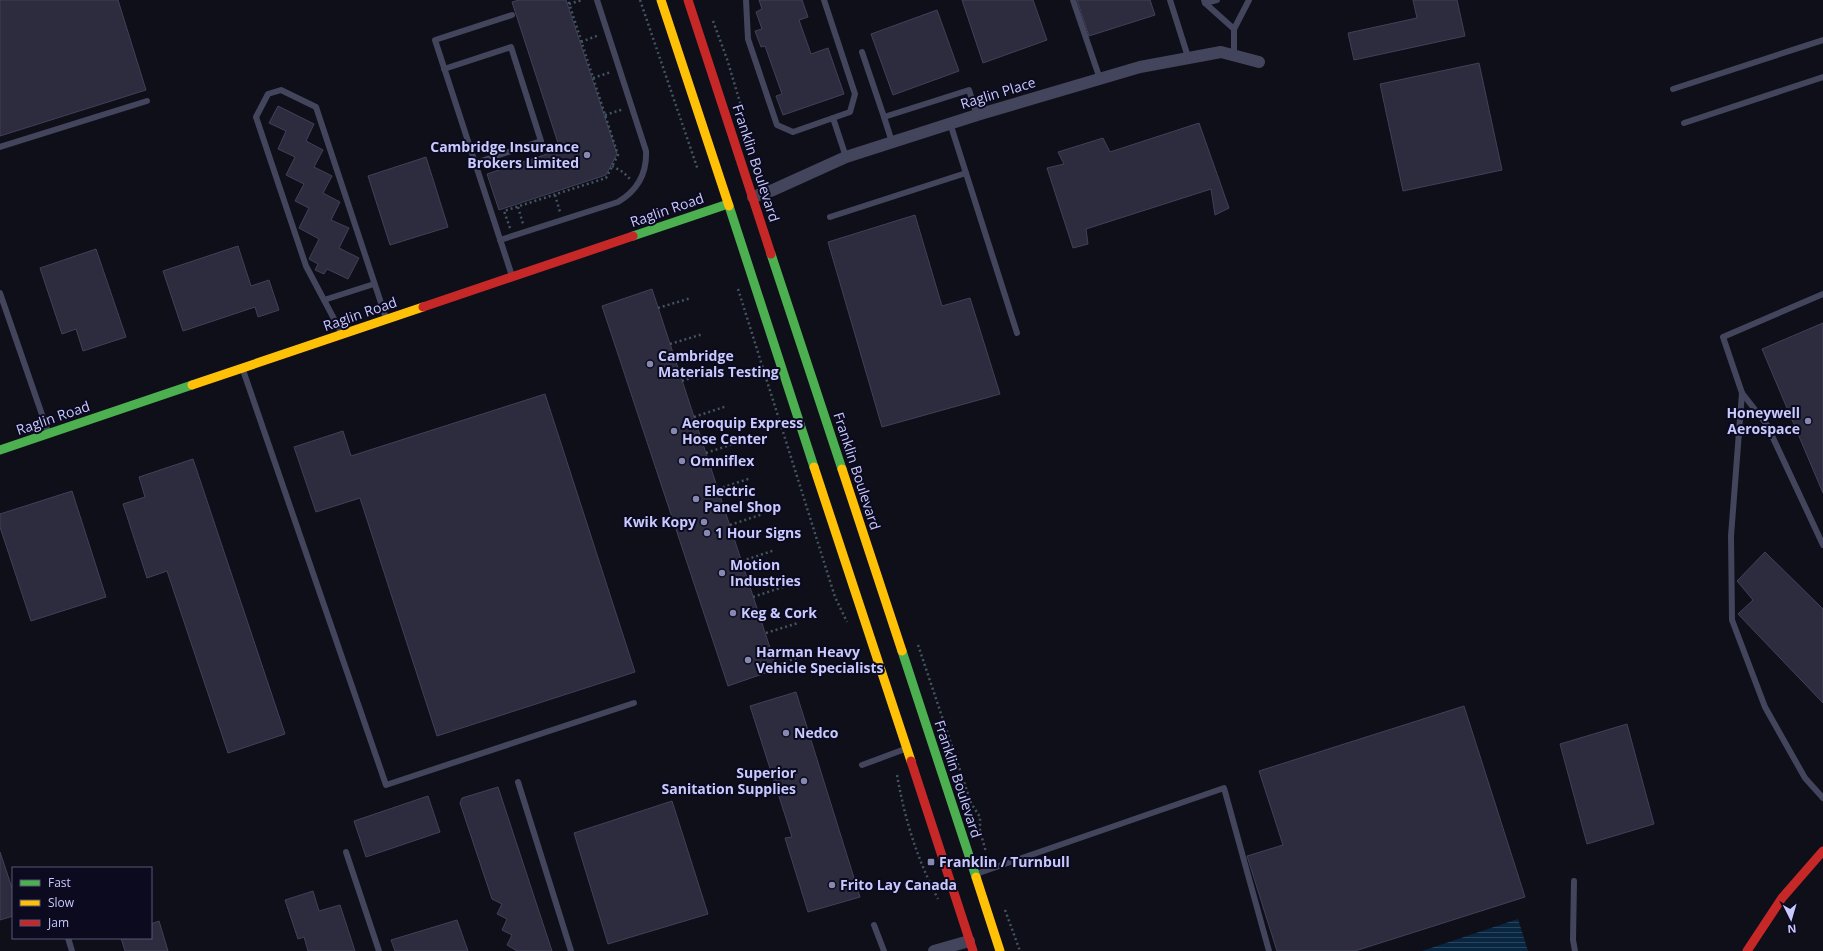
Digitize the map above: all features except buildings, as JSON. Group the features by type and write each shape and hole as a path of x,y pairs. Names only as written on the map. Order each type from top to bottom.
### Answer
{"main road":[{"path":"661,0 971,946"},
{"name":"Franklin Boulevard","path":"688,0 1000,951"},
{"name":"Raglin Road","path":"0,450 728,204"},
{"path":"1747,951 1753,939 1776,906 1823,851"}],"street":[{"name":"Raglin Place","path":"753,197 846,157 950,123 1140,68 1188,57 1221,52 1259,62"},
{"path":"934,951 971,946"}],"lane":[{"path":"500,240 618,202 631,193 641,180 646,161 646,150 597,0"},
{"path":"746,0 748,39 777,125 793,132 850,112 855,94 824,0"},
{"path":"1073,0 1100,79"},
{"path":"1170,0 1188,57"},
{"path":"1205,2 1217,0"},
{"path":"1234,55 1234,29 1249,0"},
{"path":"1205,2 1234,29"},
{"path":"512,15 434,40 512,277"},
{"path":"1672,89 1823,40"},
{"path":"444,69 511,47 541,141 475,163"},
{"path":"862,52 892,142"},
{"path":"1684,123 1823,77"},
{"path":"342,335 306,266 256,117 268,94 281,90 316,107 386,320"},
{"path":"884,117 969,90 977,115"},
{"path":"0,147 147,101"},
{"path":"833,118 846,157"},
{"path":"950,123 1017,333"},
{"path":"830,217 966,173"},
{"path":"324,300 374,284"},
{"path":"0,293 49,434"},
{"path":"1823,294 1723,337 1742,393 1767,425 1816,534 1823,545"},
{"path":"242,368 386,785 634,702"},
{"path":"1742,393 1731,536 1732,620 1765,707 1805,778 1823,798"},
{"path":"862,765 906,748"},
{"path":"518,782 571,951"},
{"path":"974,874 1224,788 1269,951"},
{"path":"346,852 379,951"},
{"path":"1574,881 1573,940 1576,951"},
{"path":"874,925 884,951"},
{"path":"68,939 72,951"}],"path":[{"path":"510,230 504,211 606,178 618,155 568,0"},
{"path":"569,4 582,0"},
{"path":"640,0 700,176"},
{"path":"581,42 590,39"},
{"path":"593,78 612,72"},
{"path":"605,115 624,109"},
{"path":"612,166 623,172 631,181"},
{"path":"555,195 557,203"},
{"path":"518,207 520,215"},
{"path":"736,284 835,598 848,624"},
{"path":"658,308 691,298"},
{"path":"670,344 703,334"},
{"path":"682,381 715,370"},
{"path":"694,417 727,406"},
{"path":"706,453 739,442"},
{"path":"718,489 751,478"},
{"path":"730,525 763,514"},
{"path":"742,561 775,550"},
{"path":"753,597 786,586"},
{"path":"766,633 798,623"},
{"path":"776,666 808,653"},
{"path":"891,753 904,814 923,870 940,903"}],"water":[{"path":"1518,919 1528,951 1422,951"}],"traffic: fast":[{"path":"633,236 728,204"},
{"path":"729,206 814,467"},
{"path":"771,254 842,469"},
{"path":"0,450 192,385"},
{"path":"902,651 976,877"}],"traffic: slow":[{"path":"661,0 729,206"},
{"path":"192,385 423,307"},
{"path":"814,467 911,761"},
{"path":"842,469 902,651"},
{"path":"976,877 1000,951"}],"traffic: jam":[{"path":"688,0 771,254"},
{"path":"423,307 633,236"},
{"path":"911,761 973,951"},
{"path":"1747,951 1782,898 1823,851"}],"place":[{"name":"Cambridge Insurance Brokers Limited","path":"587,155"},
{"name":"Cambridge Materials Testing","path":"650,364"},
{"name":"Honeywell Aerospace","path":"1808,421"},
{"name":"Aeroquip Express Hose Center","path":"674,431"},
{"name":"Omniflex","path":"682,461"},
{"name":"Electric Panel Shop","path":"696,499"},
{"name":"Kwik Kopy","path":"704,522"},
{"name":"1 Hour Signs","path":"707,533"},
{"name":"Motion Industries","path":"722,573"},
{"name":"Keg & Cork","path":"733,613"},
{"name":"Harman Heavy Vehicle Specialists","path":"748,660"},
{"name":"Nedco","path":"786,733"},
{"name":"Superior Sanitation Supplies","path":"804,781"},
{"name":"Franklin / Turnbull","path":"931,862"},
{"name":"Frito Lay Canada","path":"832,885"}]}
